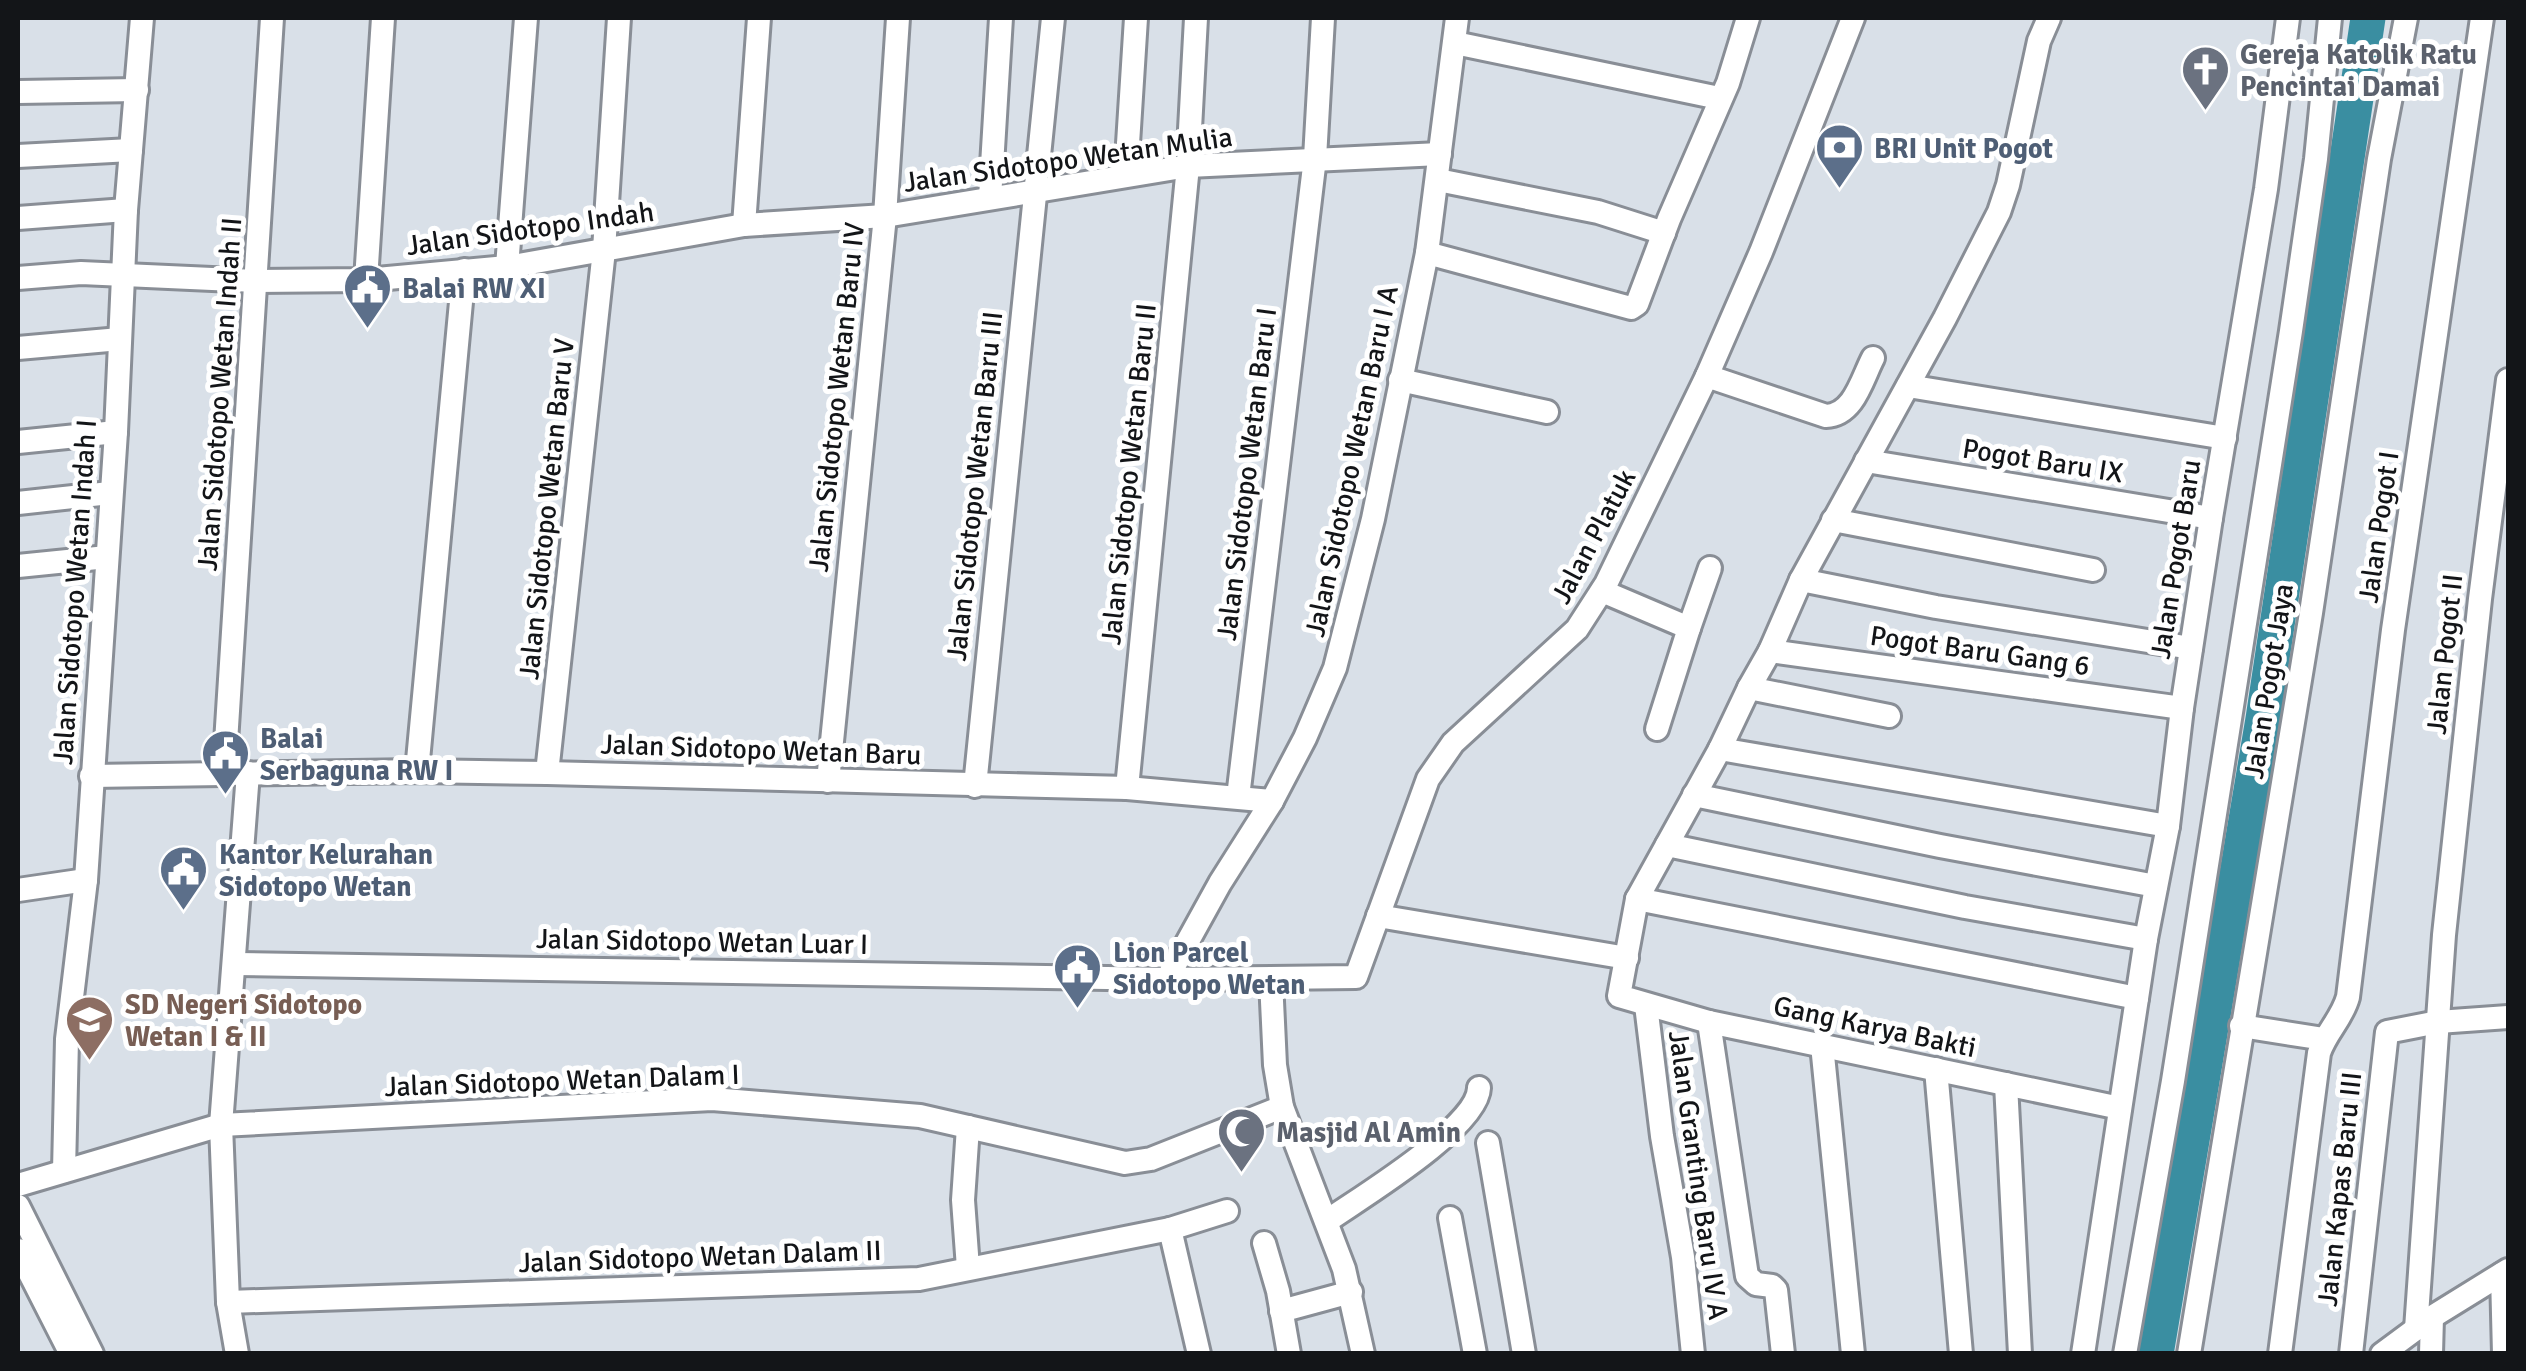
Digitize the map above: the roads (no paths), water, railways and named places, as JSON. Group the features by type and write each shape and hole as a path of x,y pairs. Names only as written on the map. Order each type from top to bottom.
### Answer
{"street":[{"name":"Jalan Sidotopo Wetan Indah I","path":"64,1171 68,1038 86,880 116,432 126,210 142,18"},
{"name":"Jalan Sidotopo Wetan Indah II","path":"224,774 272,18"},
{"path":"366,280 383,18"},
{"path":"508,267 526,18"},
{"name":"Jalan Sidotopo Wetan Baru V","path":"548,774 604,250 619,18"},
{"path":"744,225 759,18"},
{"name":"Jalan Sidotopo Wetan Baru IV","path":"828,781 884,216 898,18"},
{"path":"990,198 1001,18"},
{"name":"Jalan Sidotopo Wetan Baru III","path":"974,786 1053,18"},
{"path":"1126,175 1136,18"},
{"name":"Jalan Sidotopo Wetan Baru II","path":"1127,788 1188,166 1196,18"},
{"name":"Jalan Sidotopo Wetan Baru I","path":"1238,797 1315,158 1322,18"},
{"name":"Jalan Sidotopo Wetan Baru I A","path":"1167,978 1272,801 1336,668 1373,519 1427,253 1457,18"},
{"path":"1427,253 1631,308 1637,304 1728,83 1748,18"},
{"name":"Jalan Platuk","path":"1167,978 1356,977 1428,780 1445,755 1496,701 1577,629 1602,591 1708,376 1853,18"},
{"path":"1378,916 1626,958 1637,899 1720,749 1801,580 1998,212 2012,171 2048,18"},
{"name":"Jalan Pogot Baru","path":"2083,1354 2146,939 2168,826 2211,518 2266,189 2288,18"},
{"path":"2125,1354 2173,1081 2288,351 2316,159 2330,18"},
{"name":"Jalan Pogot Jaya","path":"2189,1354 2310,613 2379,158 2406,18"},
{"name":"Jalan Pogot I","path":"2280,1354 2319,1053 2324,1038 2338,1024 2348,997 2393,630 2482,18"},
{"path":"1455,43 1719,98"},
{"path":"18,92 137,90"},
{"path":"18,156 131,150"},
{"name":"Jalan Sidotopo Wetan Mulia","path":"884,216 1188,166 1440,154"},
{"path":"1438,180 1598,212 1664,234"},
{"path":"18,218 126,210"},
{"name":"Jalan Sidotopo Indah","path":"18,278 81,273 256,281 366,280 508,267 744,225 884,216"},
{"path":"417,771 464,270"},
{"path":"18,348 120,338"},
{"path":"1708,376 1836,416 1850,405 1873,358"},
{"path":"1400,380 1547,412"},
{"name":"Jalan Pogot II","path":"2431,1354 2424,1323 2444,935 2508,380"},
{"path":"1908,386 2225,438"},
{"path":"18,442 116,432"},
{"name":"Pogot Baru IX","path":"1866,461 2211,518"},
{"path":"18,503 110,493"},
{"path":"1833,520 2093,570"},
{"path":"18,566 106,557"},
{"path":"1658,728 1710,568"},
{"path":"1801,580 2191,648"},
{"path":"1602,591 1688,628"},
{"name":"Pogot Baru Gang 6","path":"1770,651 2182,708"},
{"path":"1748,688 1889,716"},
{"path":"1720,749 2168,826"},
{"name":"Jalan Sidotopo Wetan Baru","path":"91,776 417,771 1127,788 1272,801"},
{"path":"237,1354 228,1302 220,1125 248,773"},
{"path":"1694,796 2156,886"},
{"path":"1667,845 1965,907 2146,939"},
{"path":"18,890 86,880"},
{"path":"1637,899 2137,998"},
{"name":"Gang Karya Bakti","path":"1626,958 1620,998 1709,1022 2120,1108"},
{"name":"Jalan Sidotopo Wetan Luar I","path":"235,964 1167,978"},
{"path":"1271,980 1275,1065 1282,1107 1351,1292 1363,1354"},
{"name":"Jalan Granting Baru IV A","path":"1646,1005 1660,1120 1684,1257 1693,1354"},
{"path":"2438,1022 2508,1017"},
{"path":"1709,1022 1747,1276 1756,1284 1776,1290 1783,1354"},
{"name":"Jalan Kapas Baru III","path":"2351,1354 2387,1032 2438,1022"},
{"path":"2241,1026 2324,1038"},
{"path":"1822,1045 1853,1354"},
{"path":"1936,1069 1961,1354"},
{"path":"2006,1084 2020,1354"},
{"path":"1327,1221 1439,1142 1475,1105 1479,1088"},
{"name":"Jalan Sidotopo Wetan Dalam I","path":"18,1185 220,1125 712,1100 920,1116 1125,1163 1138,1162 1282,1107"},
{"path":"968,1127 963,1200 968,1268"},
{"path":"1488,1144 1524,1354"},
{"path":"18,1206 92,1354"},
{"name":"Jalan Sidotopo Wetan Dalam II","path":"228,1302 919,1278 1170,1229 1227,1211"},
{"path":"1450,1218 1475,1354"},
{"path":"1170,1229 1199,1354"},
{"path":"1264,1243 1289,1354"},
{"path":"18,1250 70,1354"},
{"path":"2389,1351 2424,1323 2505,1272"},
{"path":"2504,1354 2505,1272"},
{"path":"1282,1311 1351,1292"}],"waterway":[{"path":"2156,1354 2263,719 2368,18"}],"place":[{"name":"Gereja Katolik Ratu Pencintai Damai","path":"2205,112"},
{"name":"BRI Unit Pogot","path":"1839,190"},
{"name":"Balai RW XI","path":"367,330"},
{"name":"Balai Serbaguna RW I","path":"225,796"},
{"name":"Kantor Kelurahan Sidotopo Wetan","path":"184,912"},
{"name":"Lion Parcel Sidotopo Wetan","path":"1078,1010"},
{"name":"SD Negeri Sidotopo Wetan I & II","path":"90,1062"},
{"name":"Masjid Al Amin","path":"1241,1174"}]}
